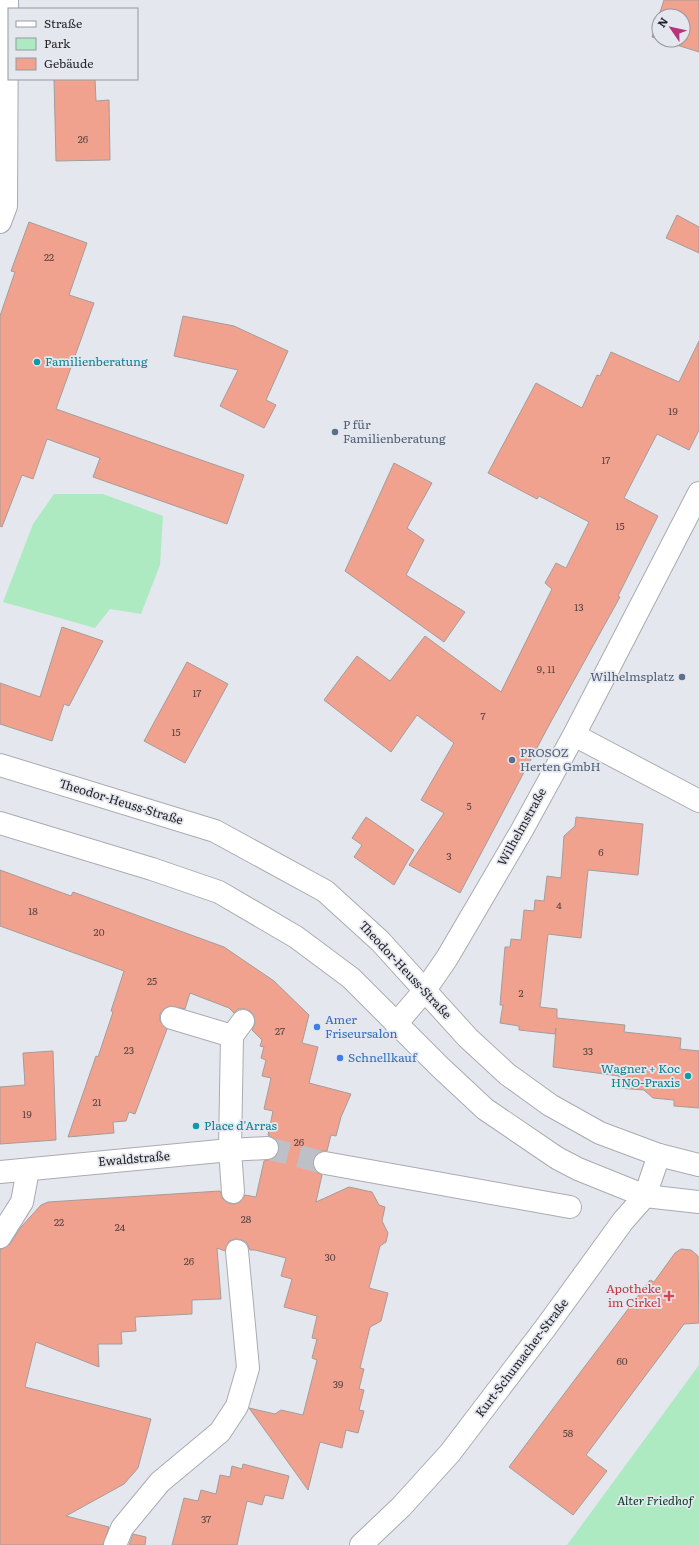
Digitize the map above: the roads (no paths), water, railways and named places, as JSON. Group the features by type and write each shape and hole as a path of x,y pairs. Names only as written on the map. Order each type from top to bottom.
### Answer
{"street":[{"path":"2,211 7,0"},
{"name":"Wilhelmstraße","path":"396,1024 425,990 447,958 574,735 698,499"},
{"path":"574,735 699,802"},
{"name":"Theodor-Heuss-Straße","path":"0,765 215,831 326,891 380,941 468,1038 507,1074 550,1105 600,1133 659,1156"},
{"path":"0,823 152,869 219,892 296,937 351,978 396,1024 485,1109 557,1158 578,1169 645,1196 699,1202"},
{"path":"172,1018 238,1029 230,1150 233,1192"},
{"name":"Ewaldstraße","path":"0,1172 230,1150 267,1148"},
{"path":"659,1156 699,1165"},
{"name":"Kurt-Schumacher-Straße","path":"361,1545 401,1507 450,1453 546,1327 623,1221 645,1196 659,1156"},
{"path":"325,1163 570,1207"},
{"path":"0,1237 22,1202 28,1170"},
{"path":"115,1545 122,1528 160,1482 220,1432 237,1406 248,1368 237,1251"}],"tunnel":[{"path":"267,1148 325,1163"}],"place":[{"name":"Familienberatung","path":"37,362"},
{"name":"P für Familienberatung","path":"335,432"},
{"name":"Wilhelmsplatz","path":"682,677"},
{"name":"PROSOZ Herten GmbH","path":"512,760"},
{"name":"Amer Friseursalon","path":"317,1027"},
{"name":"Schnellkauf","path":"340,1058"},
{"name":"Wagner + Koc HNO-Praxis","path":"688,1076"},
{"name":"Place d'Arras","path":"196,1126"},
{"name":"Apotheke im Cirkel","path":"669,1296"}],"park label":[{"name":"Alter Friedhof","path":"655,1501"}]}
